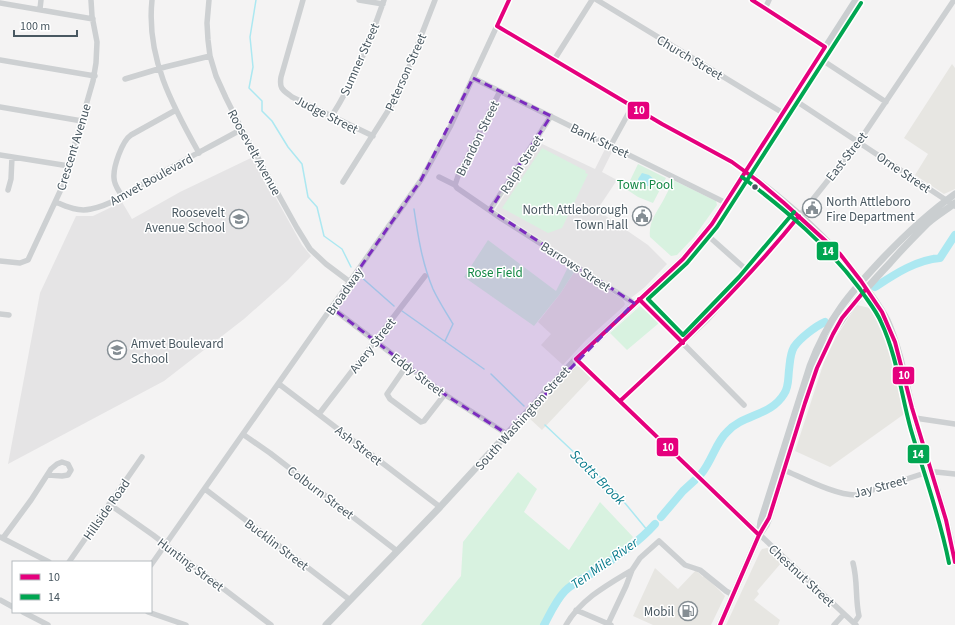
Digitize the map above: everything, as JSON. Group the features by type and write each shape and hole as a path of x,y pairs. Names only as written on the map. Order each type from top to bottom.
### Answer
{"main road":[{"name":"South Washington Street","path":"326,625 440,507 576,359 683,258 705,233 726,203 856,0"},
{"path":"746,172 799,216 840,254 882,312 895,342 915,418 946,520 955,562"},
{"path":"720,625 759,535 769,518 810,385 820,358 843,317 857,298 929,222 952,204 955,194"},
{"path":"759,535 761,521 816,351 836,312 861,281 910,230 952,204"}],"street":[{"path":"40,9 41,0"},
{"name":"Crescent Avenue","path":"0,261 20,263 28,260 56,202 69,166 94,76 97,42 91,0"},
{"path":"152,0 151,23 154,46 160,68 169,97 199,153"},
{"name":"Roosevelt Avenue","path":"209,0 207,23 210,56 226,98 297,228 310,248 326,264 350,282"},
{"name":"Judge Street","path":"303,0 280,77 282,90 292,97 373,136"},
{"path":"359,0 383,2"},
{"name":"Peterson Street","path":"343,182 398,95 435,0"},
{"name":"Broadway","path":"152,564 244,435 430,165 450,127 508,0"},
{"path":"554,60 592,0"},
{"name":"Church Street","path":"597,0 784,113"},
{"path":"752,0 825,47"},
{"path":"764,9 769,0"},
{"name":"East Street","path":"620,401 706,320 750,273 799,216 858,142 954,0"},
{"name":"Sumner Street","path":"332,117 350,85 362,58 383,2"},
{"path":"0,3 40,9 93,20"},
{"path":"497,26 633,105 662,124 732,162 746,172"},
{"path":"125,79 160,68 210,56"},
{"path":"819,58 886,102"},
{"path":"0,60 94,76"},
{"name":"Bank Street","path":"473,78 726,203"},
{"name":"Brandon Street","path":"455,185 500,91"},
{"name":"Orne Street","path":"793,99 952,204"},
{"path":"611,145 633,105"},
{"path":"0,107 82,120"},
{"path":"122,196 117,189 114,178 123,143 131,134 176,110"},
{"name":"Ralph Street","path":"490,210 551,116"},
{"name":"Amvet Boulevard","path":"56,202 73,209 86,210 102,206 242,129"},
{"path":"0,154 69,166"},
{"path":"8,190 11,179 12,156"},
{"name":"Barrows Street","path":"439,177 455,185 457,188 490,210 637,301 683,342 744,405"},
{"path":"705,233 750,273"},
{"name":"Avery Street","path":"319,414 376,342 425,276"},
{"name":"Eddy Street","path":"332,308 445,394 507,434"},
{"path":"0,314 9,315"},
{"name":"Chestnut Street","path":"576,359 759,535 855,624"},
{"path":"407,365 387,394 390,399 421,422 424,421 445,394"},
{"name":"Ash Street","path":"279,384 440,507"},
{"path":"915,418 955,424"},
{"name":"Colburn Street","path":"244,435 270,453 397,551"},
{"name":"Hillside Road","path":"70,561 142,457"},
{"name":"Jay Street","path":"784,470 849,496 857,495 931,472"},
{"path":"931,472 955,474"},
{"path":"47,561 1,537 48,475"},
{"name":"Bucklin Street","path":"205,489 350,600"},
{"name":"Hunting Street","path":"109,504 166,544 271,625"},
{"path":"576,610 610,624 632,570 648,550 659,541 684,565 700,570 733,595"},
{"path":"853,563 857,576 857,607 859,616 855,624"},
{"path":"566,625 576,610 590,597 632,570"},
{"path":"0,600 12,606"},
{"path":"25,613 48,625"},
{"path":"151,613 186,625"},
{"path":"834,625 844,614"}],"highlighted area":[{"path":"473,78 551,116 490,210 634,303 507,434 447,396 332,308 421,180"}],"shaded area":[{"path":"952,64 955,68 955,189 944,194 915,175 928,154 904,138"},
{"path":"538,142 595,169 606,147 613,150 602,172 617,180 597,210 648,245 667,264 645,287 631,298 495,210"},
{"name":"Amvet Boulevard School","path":"253,157 302,245 311,256 288,280 244,319 164,381 8,464 40,293 76,216 93,216 122,202 132,219 180,192"},
{"path":"576,269 623,300 625,304 586,340 563,365 541,345 551,334 538,322 560,294"},
{"path":"857,305 874,309 884,329 891,346 907,412 830,467 795,451 824,362 836,337"},
{"path":"576,366 580,367 591,378 542,430 529,418"},
{"path":"762,549 770,549 782,562 757,591 759,594 754,600 780,620 778,625 726,625 760,552"},
{"path":"655,568 678,589 696,570 703,577 704,575 725,596 711,625 653,625 633,616"}],"green space":[{"path":"542,148 586,171 585,173 588,174 562,228 548,233 502,208"},
{"name":"Town Pool","path":"638,164 666,178 653,203 638,197 626,189"},
{"path":"673,180 716,201 717,205 694,237 677,255 671,256 650,237 650,231 652,220"},
{"name":"Rose Field","path":"488,240 556,291 569,265 576,269 560,294 534,326 464,277"},
{"path":"640,306 659,323 627,350 610,333"},
{"path":"518,472 537,489 524,512 569,550 600,502 633,537 622,551 596,572 569,590 546,625 421,625 461,576 463,542"}],"water":[{"path":"642,173 649,175 656,181 654,186 645,186 639,183 638,179"}],"waterway":[{"name":"Scotts Brook","path":"256,0 250,37 253,67 249,88 262,101 262,111 272,121 288,147 302,164 308,197 317,207 324,236 342,249 351,267"},
{"path":"414,209 421,249 429,279 453,324 445,341"},
{"name":"Ten Mile River","path":"875,287 914,265 931,259 940,258 955,235"},
{"name":"Scotts Brook","path":"360,276 394,306"},
{"name":"Scotts Brook","path":"402,311 484,369"},
{"name":"Ten Mile River","path":"701,474 723,436 727,432 741,422 772,407 784,394 787,388 790,358 794,347 808,333 825,322"},
{"name":"Scotts Brook","path":"491,374 524,406"},
{"name":"Scotts Brook","path":"545,425 615,491 648,531"},
{"name":"Ten Mile River","path":"661,517 683,491 695,480"},
{"name":"Ten Mile River","path":"544,625 553,607 568,588 626,550 655,524"}],"transit line":[{"name":"10","path":"509,0 497,26 662,124 732,162 784,203 840,254 882,312 895,342 912,408 946,520 955,562"},
{"name":"10","path":"752,0 825,47"},
{"name":"14","path":"794,212 739,277 683,335 648,299 687,263 717,227 861,3"},
{"name":"10","path":"576,359 683,259 712,224 825,47"},
{"name":"14","path":"742,177 790,215 820,243 860,289 879,318 891,348 911,430 936,512 949,563"},
{"name":"10","path":"620,401 713,312 757,265 799,216"},
{"name":"10","path":"720,625 759,535 769,518 817,368 842,318 866,289"},
{"name":"10","path":"639,299 683,343"},
{"name":"10","path":"576,359 759,535"}],"place":[{"name":"North Attleboro Fire Department","path":"812,208"},
{"name":"North Attleborough Town Hall","path":"642,216"},
{"name":"Roosevelt Avenue School","path":"239,219"},
{"name":"Amvet Boulevard School","path":"117,350"},
{"name":"Mobil","path":"688,611"}]}
